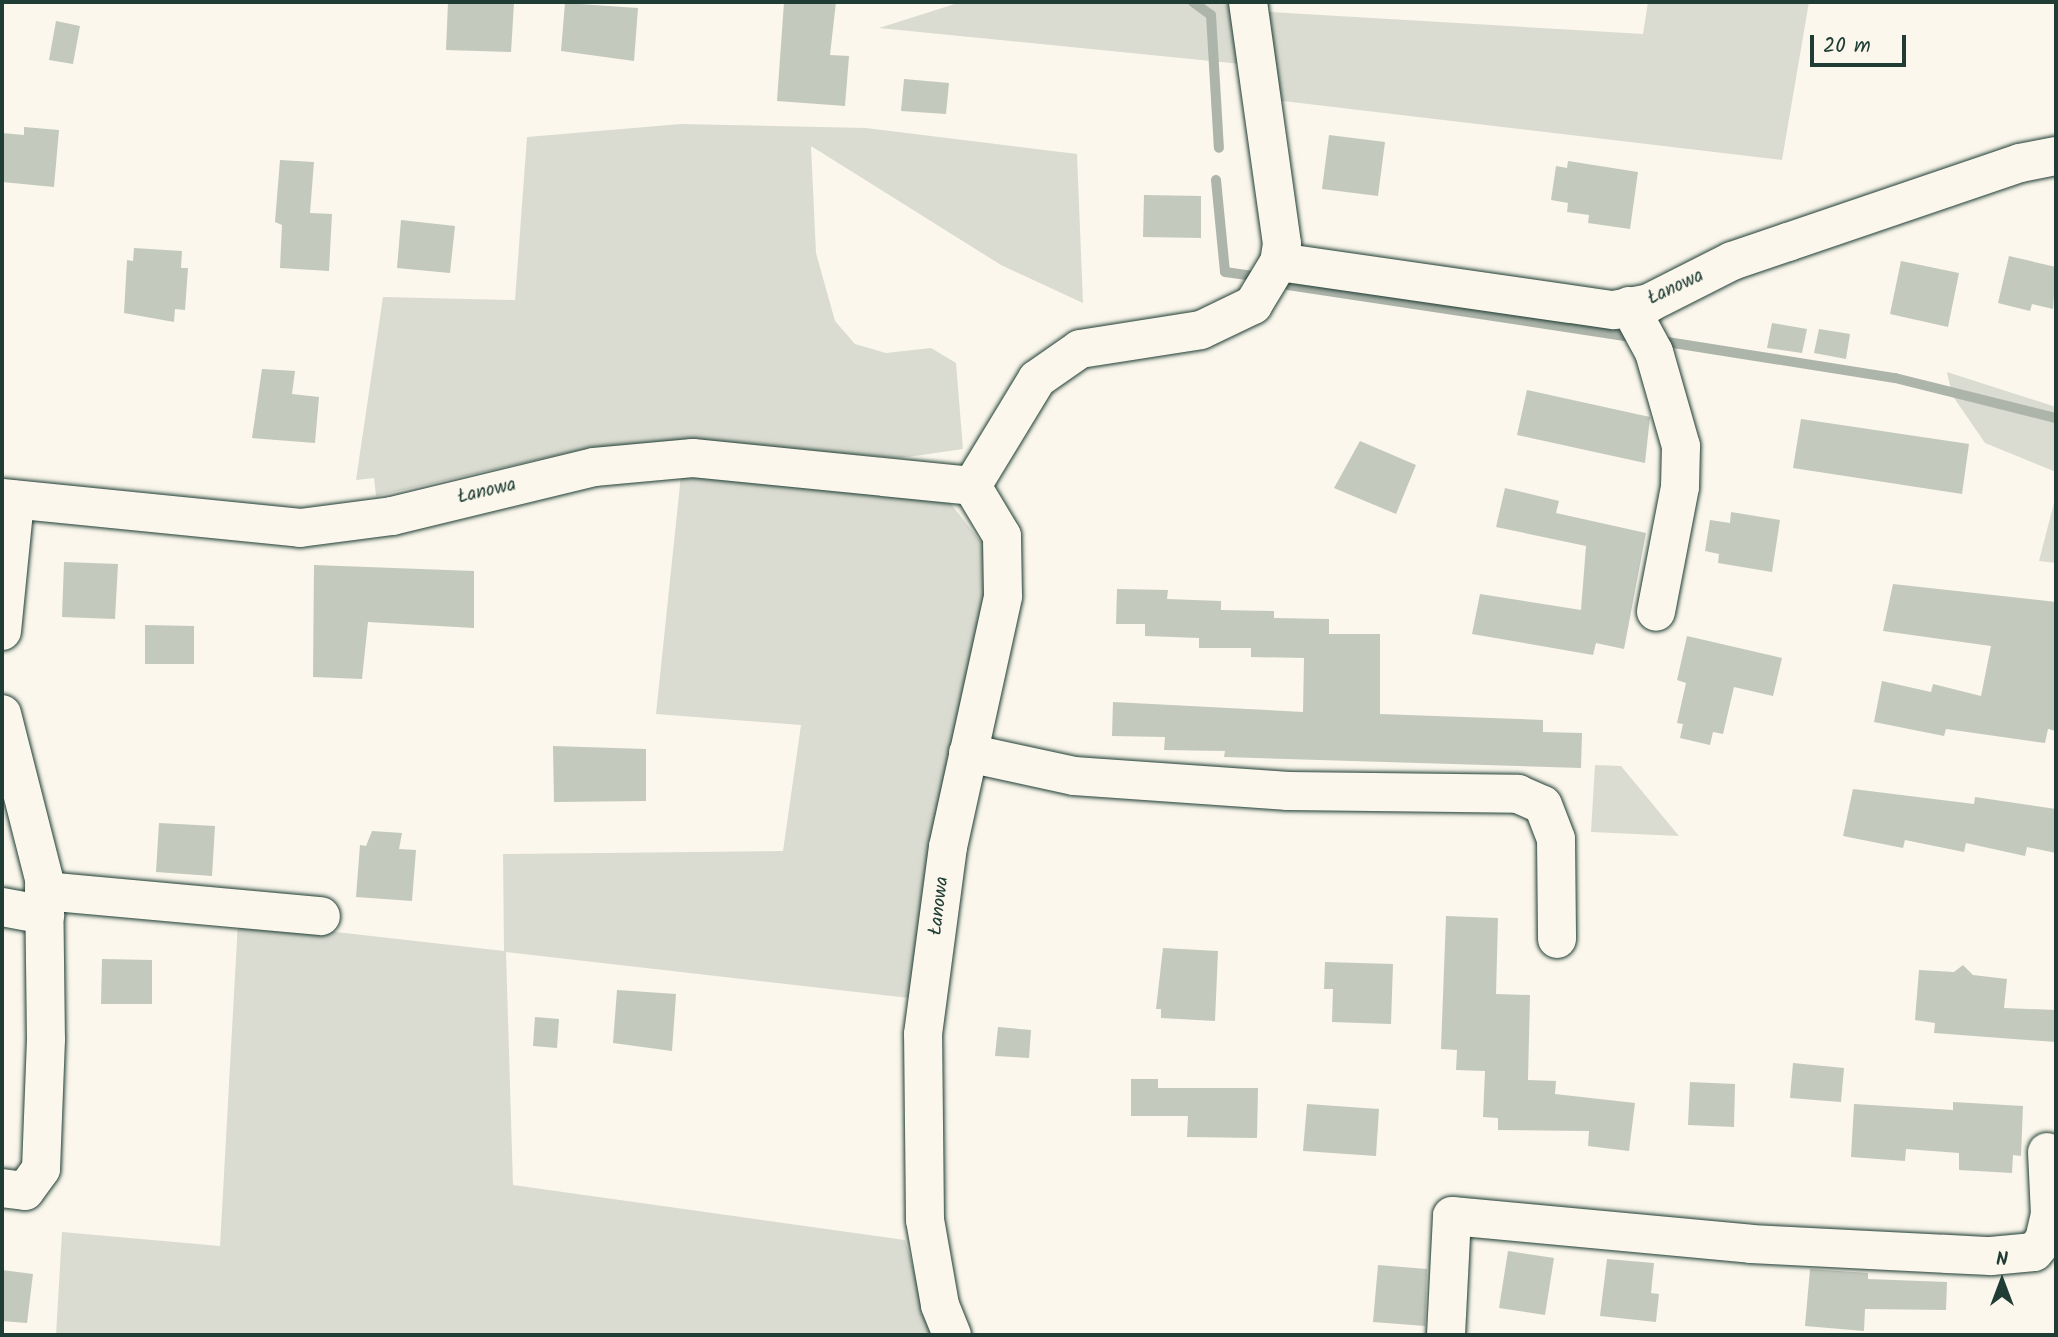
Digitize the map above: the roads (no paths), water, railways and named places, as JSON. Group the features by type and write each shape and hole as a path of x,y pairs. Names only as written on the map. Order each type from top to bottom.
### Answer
{"street":[{"path":"972,486 1037,379 1080,349 1201,330 1254,305 1279,262 1282,244 1248,2"},
{"name":"Łanowa","path":"1279,262 1614,310 1650,303 1732,261 2020,163 2056,156"},
{"path":"1629,306 1654,352 1681,446 1680,487 1656,612"},
{"name":"Łanowa","path":"8,499 300,528 392,516 594,467 693,458 972,486 1002,536 1003,596 947,847 923,1034 925,1220 940,1305 952,1335"},
{"path":"2,631 8,499"},
{"path":"2,714 45,903 41,1169 25,1191 2,1188"},
{"path":"968,753 1074,776 1288,790 1518,794 1543,806 1556,839 1557,939"},
{"path":"2,907 45,903 321,916"},
{"path":"1446,1335 1452,1216 1751,1244 1991,1256 2034,1252 2045,1240 2050,1215 2046,1152"}],"waterway":[{"path":"1193,2 1211,15 1219,148"},
{"path":"1216,180 1225,272 1253,276"},
{"path":"1288,285 1633,337"},
{"path":"1661,341 1895,378 2056,418"}]}
